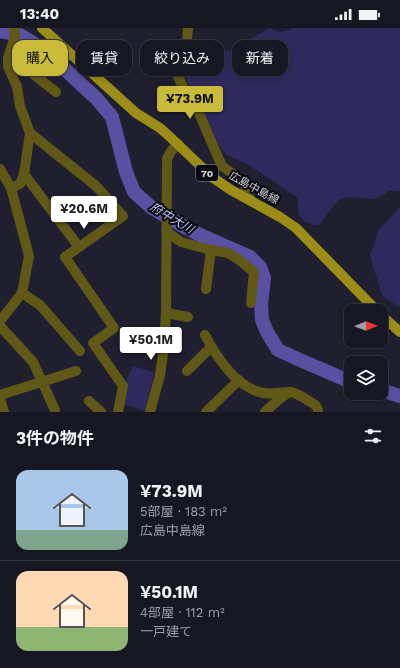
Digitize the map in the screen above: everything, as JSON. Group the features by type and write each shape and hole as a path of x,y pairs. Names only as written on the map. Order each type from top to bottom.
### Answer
{"main road":[{"name":"広島中島線","path":"42,28 136,113 160,128 212,177 231,190 280,217 296,228 370,304"},
{"path":"388,321 400,332"}],"street":[{"path":"188,28 187,41 174,59 175,70 183,87 193,99 222,166 242,181 251,201"},
{"path":"12,188 20,184 24,174 30,133 20,106 17,87 8,66 8,58 14,32"},
{"path":"8,58 18,62 56,92"},
{"path":"30,133 96,186 123,216 65,257 114,328 93,343 123,386 118,412"},
{"path":"150,412 160,375 164,347 166,313 167,159 171,151 178,144"},
{"path":"0,169 12,188 29,256 22,293 0,321"},
{"path":"24,174 79,247"},
{"path":"166,229 181,242 228,253 254,272 251,303"},
{"path":"206,289 211,250"},
{"path":"22,293 40,305 80,351"},
{"path":"166,313 188,317"},
{"path":"0,326 33,362 55,410"},
{"path":"205,335 211,347 227,369 239,380 256,391 273,394 289,392 300,394 315,404 318,412"},
{"path":"188,371 211,347"},
{"path":"0,395 76,371"},
{"path":"206,412 239,380"},
{"path":"265,412 289,392"},
{"path":"0,399 4,412"},
{"path":"90,401 101,412"}],"shaded area":[{"path":"270,28 281,32 292,28 400,28 400,191 389,191 373,199 349,197 338,200 319,225 308,223 299,215 298,198 247,164 227,155 208,126 185,76 224,76 224,52 232,49 232,76 288,76 288,40 249,40"},
{"path":"400,207 400,307 385,298 381,293 370,255 379,230"},
{"path":"133,366 154,372 146,411 123,404 127,378"}],"waterway":[{"name":"府中大川","path":"0,31 20,35 43,49 97,99 112,117 126,172 134,192 152,208 200,235 250,257 260,267 264,278 261,304 262,320 267,332 278,350 344,379"},
{"name":"府中大川","path":"388,392 400,396"}]}
